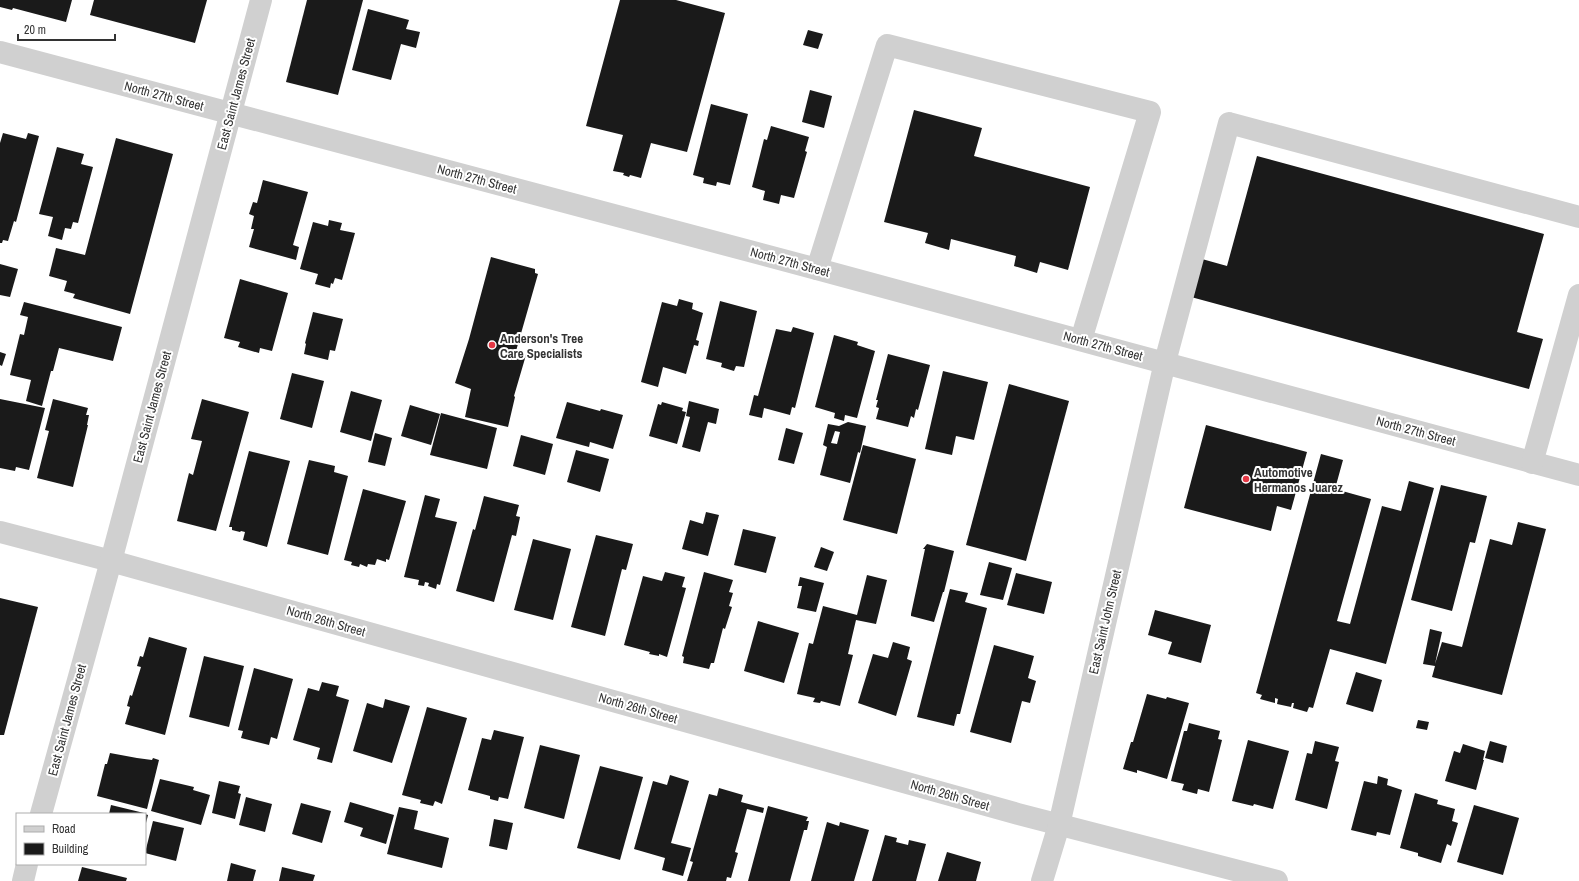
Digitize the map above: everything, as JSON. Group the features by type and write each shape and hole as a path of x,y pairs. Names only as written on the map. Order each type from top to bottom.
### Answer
{"street":[{"name":"East Saint James Street","path":"41,813 111,561 261,0"},
{"path":"817,269 886,45 1150,112 1081,340"},
{"name":"North 27th Street","path":"0,52 1165,362 1579,475"},
{"name":"East Saint John Street","path":"1042,881 1059,825 1165,362 1229,123 1579,217"},
{"path":"1532,463 1579,295"},
{"name":"North 26th Street","path":"0,532 111,561 1059,825 1277,881"},
{"path":"23,881 27,865"}],"building":[{"path":"0,0 72,0 66,22 13,8 12,10 0,7"},
{"path":"94,0 207,0 195,43 90,15"},
{"path":"307,0 363,0 338,95 286,82"},
{"path":"620,0 676,0 725,13 687,152 651,143 641,178 630,175 629,177 623,175 624,173 613,171 623,135 586,126"},
{"path":"368,9 409,20 406,29 420,32 416,48 401,44 391,80 352,70"},
{"path":"808,30 823,34 818,49 803,45"},
{"path":"810,90 832,96 824,128 802,122"},
{"path":"711,104 748,114 730,185 717,182 716,186 703,183 704,178 693,175"},
{"path":"914,110 982,128 974,156 1090,187 1068,270 1040,262 1037,273 1014,266 1016,256 951,239 949,250 925,243 928,233 884,222"},
{"path":"771,126 809,137 805,151 807,152 794,198 781,195 779,204 763,200 765,191 752,187 764,139 767,140"},
{"path":"3,133 26,139 28,133 39,136 16,222 14,221 8,241 3,240 2,243 0,243 0,143"},
{"path":"116,138 173,154 130,314 73,298 75,294 64,291 67,281 49,276 56,248 85,255"},
{"path":"57,147 84,154 81,164 93,167 78,223 73,222 71,229 65,228 62,240 48,236 53,217 39,214"},
{"path":"1257,156 1544,234 1517,332 1543,339 1529,389 1191,297 1202,259 1227,266"},
{"path":"263,180 308,192 293,245 299,247 296,260 249,247 254,229 251,229 254,216 249,214 253,202 257,203"},
{"path":"329,220 342,223 340,230 355,233 342,280 335,278 333,284 331,283 330,288 315,284 318,274 300,269 313,222 328,226"},
{"name":"Anderson's Tree Care Specialists","path":"491,257 535,269 535,273 538,274 516,351 526,355 514,396 508,427 465,417 471,389 455,383 469,339"},
{"path":"0,264 18,269 10,297 0,295"},
{"path":"240,279 288,293 272,351 260,348 259,353 238,347 240,342 224,338"},
{"path":"679,299 693,303 692,309 703,313 696,340 699,341 698,346 694,345 686,374 663,367 658,387 641,382 662,302 677,306"},
{"path":"720,301 757,311 744,367 736,366 734,371 721,367 722,363 706,359"},
{"path":"24,302 122,327 113,361 59,348 53,371 51,371 42,406 26,401 31,380 10,375 20,334 24,335 28,317 20,315"},
{"path":"313,312 343,319 335,351 330,350 328,360 304,354 305,343"},
{"path":"793,327 814,333 795,408 792,407 790,415 764,408 762,418 749,415 754,395 758,396 776,329 791,332"},
{"path":"834,335 858,342 857,345 875,351 857,418 845,415 844,421 834,418 835,413 815,407"},
{"path":"0,352 6,354 2,366 0,365"},
{"path":"888,354 930,365 918,410 916,409 914,418 911,416 908,427 876,419 879,408 876,407 878,400 876,400"},
{"path":"943,371 988,382 974,440 956,436 952,455 925,449"},
{"path":"292,373 324,381 312,428 280,419"},
{"path":"1009,384 1069,401 1026,561 966,545"},
{"path":"351,391 382,400 371,441 340,432"},
{"path":"0,399 45,408 29,470 16,467 15,471 0,468"},
{"path":"53,399 88,408 86,415 89,415 88,425 73,487 37,478 49,431 45,430"},
{"path":"202,399 249,412 216,531 177,521 189,473 193,475 202,441 191,439"},
{"path":"689,401 719,409 716,424 708,422 700,452 682,447 690,417 686,416"},
{"path":"567,402 600,411 601,409 623,415 613,449 590,442 589,447 556,438"},
{"path":"662,402 683,408 682,411 686,412 677,444 649,436 658,404 661,405"},
{"path":"410,405 440,414 431,445 401,436"},
{"path":"441,413 497,428 487,469 430,455"},
{"path":"848,422 866,426 860,453 858,452 850,483 820,475 827,447 823,445 828,424 839,426","holes":["835,431 840,432 837,444 831,443"]},
{"name":"Automotive Hermanos Juarez","path":"1206,425 1307,452 1291,510 1277,506 1271,531 1184,508"},
{"path":"786,428 803,433 794,464 778,460"},
{"path":"375,433 392,438 385,466 368,462"},
{"path":"521,435 553,444 545,475 513,466"},
{"path":"863,445 916,459 897,534 843,520"},
{"path":"576,450 609,459 600,492 567,482"},
{"path":"249,451 290,461 267,547 243,540 245,532 232,530 232,527 229,527"},
{"path":"1321,454 1343,460 1335,489 1371,499 1337,621 1350,624 1382,506 1401,511 1409,481 1434,488 1386,664 1330,649 1313,708 1309,707 1307,712 1293,708 1294,703 1292,703 1291,707 1277,704 1278,699 1275,698 1275,703 1260,699 1262,695 1256,693"},
{"path":"309,460 335,466 334,472 348,476 328,555 287,544"},
{"path":"1441,485 1487,496 1475,543 1470,542 1452,611 1411,600"},
{"path":"363,489 406,501 389,560 386,559 386,562 377,559 375,565 368,564 367,567 360,564 359,567 351,565 352,562 344,560"},
{"path":"425,495 440,499 435,517 457,522 440,585 437,584 436,589 428,586 429,583 425,582 424,586 418,585 419,580 404,577"},
{"path":"484,496 519,505 516,516 520,517 516,536 512,535 494,602 456,591 473,529 475,530"},
{"path":"706,512 719,515 708,556 682,549 690,520 703,524"},
{"path":"1518,522 1546,529 1502,695 1432,677 1435,666 1423,664 1430,629 1442,632 1435,664 1442,642 1462,647 1490,539 1512,545"},
{"path":"743,529 776,537 766,573 734,565"},
{"path":"596,535 633,544 626,570 622,569 605,636 571,627"},
{"path":"533,539 571,549 553,620 514,610"},
{"path":"927,544 954,551 944,592 934,622 911,616 925,549 923,549"},
{"path":"821,547 834,552 827,571 814,567"},
{"path":"989,562 1012,568 1003,600 980,595"},
{"path":"665,572 685,577 682,587 686,588 667,657 659,654 659,656 649,654 650,652 624,645 643,576 662,581"},
{"path":"704,572 733,580 729,592 733,593 729,606 732,607 725,629 723,628 714,663 711,663 709,669 683,663 684,657 682,656"},
{"path":"1016,573 1052,582 1044,614 1007,605"},
{"path":"867,575 887,580 876,624 856,620 848,654 853,655 840,706 821,701 820,703 813,702 815,698 797,694 809,643 813,644 823,606 857,615"},
{"path":"800,577 824,583 816,612 797,608 802,586 798,586"},
{"path":"950,589 968,593 965,602 987,608 960,714 957,714 954,726 917,717"},
{"path":"0,598 38,607 4,735 0,735"},
{"path":"1155,610 1211,625 1201,663 1168,654 1172,642 1148,635"},
{"path":"758,621 799,633 784,683 744,671"},
{"path":"149,637 187,648 165,735 125,724 130,707 127,706 130,695 132,696 141,667 137,666 140,656 143,657"},
{"path":"893,642 910,647 907,659 912,661 896,716 858,703 873,654 888,658"},
{"path":"994,645 1034,656 1028,678 1036,681 1030,703 1022,701 1011,743 970,732"},
{"path":"204,656 244,666 229,727 189,717"},
{"path":"254,668 293,679 277,739 271,737 269,745 241,738 243,731 238,730"},
{"path":"1356,672 1382,680 1373,712 1346,704"},
{"path":"322,682 339,686 336,696 349,700 332,763 317,759 320,748 293,740 308,688 319,691"},
{"path":"1147,694 1166,699 1167,697 1189,703 1167,779 1137,770 1137,773 1123,769 1131,742 1133,742"},
{"path":"385,699 410,706 392,763 353,751 367,703 383,708"},
{"path":"427,707 467,718 442,804 435,801 433,806 420,803 421,800 402,795"},
{"path":"1418,720 1429,722 1427,730 1416,728"},
{"path":"1189,723 1220,731 1218,739 1222,740 1209,792 1198,789 1197,794 1182,790 1184,784 1171,781 1184,731 1187,731"},
{"path":"494,730 524,737 508,799 499,797 498,801 490,799 490,796 468,790 482,738 491,740"},
{"path":"1248,740 1289,751 1273,809 1254,804 1253,806 1232,801"},
{"path":"1315,741 1339,747 1335,761 1339,762 1327,809 1295,800 1307,753 1312,754"},
{"path":"1490,741 1507,746 1503,763 1485,758"},
{"path":"1463,744 1485,751 1476,790 1445,781 1454,751 1460,753"},
{"path":"540,745 580,755 564,819 524,808"},
{"path":"110,753 159,760 147,809 97,796 105,764 107,764"},
{"path":"600,766 643,777 620,860 577,848"},
{"path":"670,775 689,781 671,843 691,848 683,876 662,870 665,858 634,849 653,781 667,785"},
{"path":"1378,776 1388,779 1387,785 1402,790 1390,835 1377,832 1376,836 1351,830 1364,781 1377,784"},
{"path":"160,779 194,787 193,790 210,795 201,825 151,811"},
{"path":"219,781 240,786 238,793 241,794 235,819 212,813"},
{"path":"719,788 743,795 741,802 764,808 763,813 747,809 735,852 738,853 731,878 727,877 726,881 687,881 693,862 690,861 709,794 717,796"},
{"path":"1415,793 1438,800 1437,804 1455,809 1452,821 1458,823 1451,846 1447,844 1441,863 1418,856 1418,853 1400,848"},
{"path":"246,797 272,804 265,832 239,825"},
{"path":"350,802 394,815 386,844 360,836 363,828 344,822"},
{"path":"301,803 331,811 322,843 292,834"},
{"path":"111,805 144,813 109,813"},
{"path":"1474,805 1519,818 1503,875 1457,862"},
{"path":"768,806 808,817 806,821 809,821 807,830 804,830 790,881 748,881"},
{"path":"399,807 418,811 414,829 449,838 442,868 387,854"},
{"path":"494,819 513,823 507,850 489,846"},
{"path":"153,821 184,828 176,861 146,853"},
{"path":"827,822 839,826 840,822 869,830 854,881 811,881"},
{"path":"885,835 897,838 896,842 908,845 909,840 926,844 916,881 872,881"},
{"path":"947,852 981,862 976,881 938,881"},
{"path":"231,863 256,870 253,881 227,881"},
{"path":"82,867 127,878 126,881 78,881"},
{"path":"282,867 315,875 313,881 279,881"}],"place":[{"name":"Anderson's Tree Care Specialists","path":"492,345"},
{"name":"Automotive Hermanos Juarez","path":"1246,479"}]}
